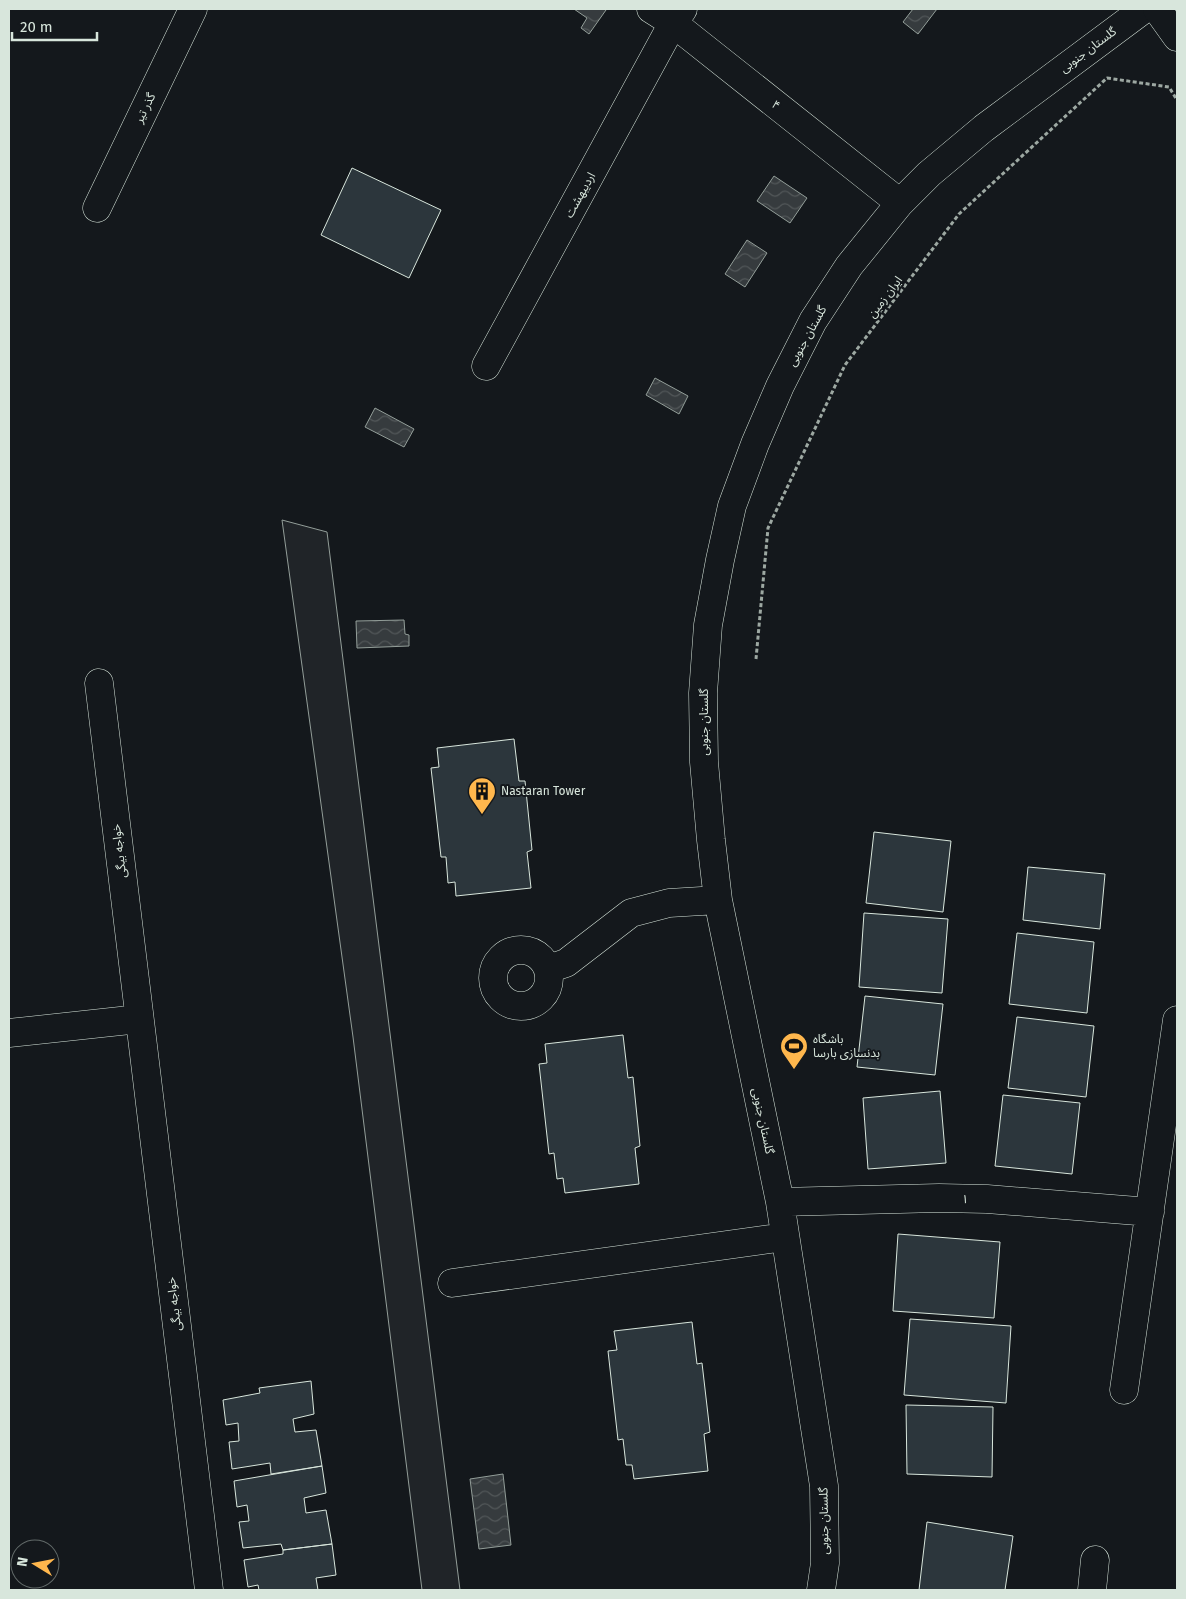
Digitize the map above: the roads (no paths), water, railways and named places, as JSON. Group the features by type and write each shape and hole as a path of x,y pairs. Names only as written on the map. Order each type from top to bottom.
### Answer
{"street":[{"name":"گذر تیر","path":"98,208 193,9"},
{"name":"۴","path":"651,9 678,16 900,203"},
{"name":"گلستان جنوبی","path":"822,1590 825,1564 824,1486 780,1202 718,900 704,762 703,694 708,625 732,506 755,444 780,386 813,321 849,266 900,203 930,174 984,128 1144,9"},
{"path":"1156,9 1177,37"},
{"name":"اردیبهشت","path":"486,366 678,16"},
{"name":"خواجه بیگی","path":"99,683 209,1590"},
{"path":"548,969 566,963 631,913 669,903 718,900"},
{"path":"9,1033 139,1018"},
{"path":"1124,1390 1177,1020"},
{"name":"۱","path":"780,1202 939,1198 987,1199 1150,1212"},
{"path":"452,1283 786,1237"},
{"path":"1092,1590 1095,1560"}],"water":[{"path":"574,9 606,10 589,34 581,28 587,18"},
{"path":"913,9 937,9 918,34 903,22"},
{"path":"774,176 807,198 790,223 757,201"},
{"path":"747,240 767,253 745,287 725,274"},
{"path":"655,378 688,396 679,414 646,395"},
{"path":"375,408 414,429 404,447 365,427"},
{"path":"404,620 405,634 409,635 409,646 357,648 356,621"},
{"path":"503,1474 511,1545 479,1549 470,1479"}],"place":[{"name":"Nastaran Tower","path":"482,815"},
{"name":"باشگاه بدنسازی بارسا","path":"794,1070"}]}
